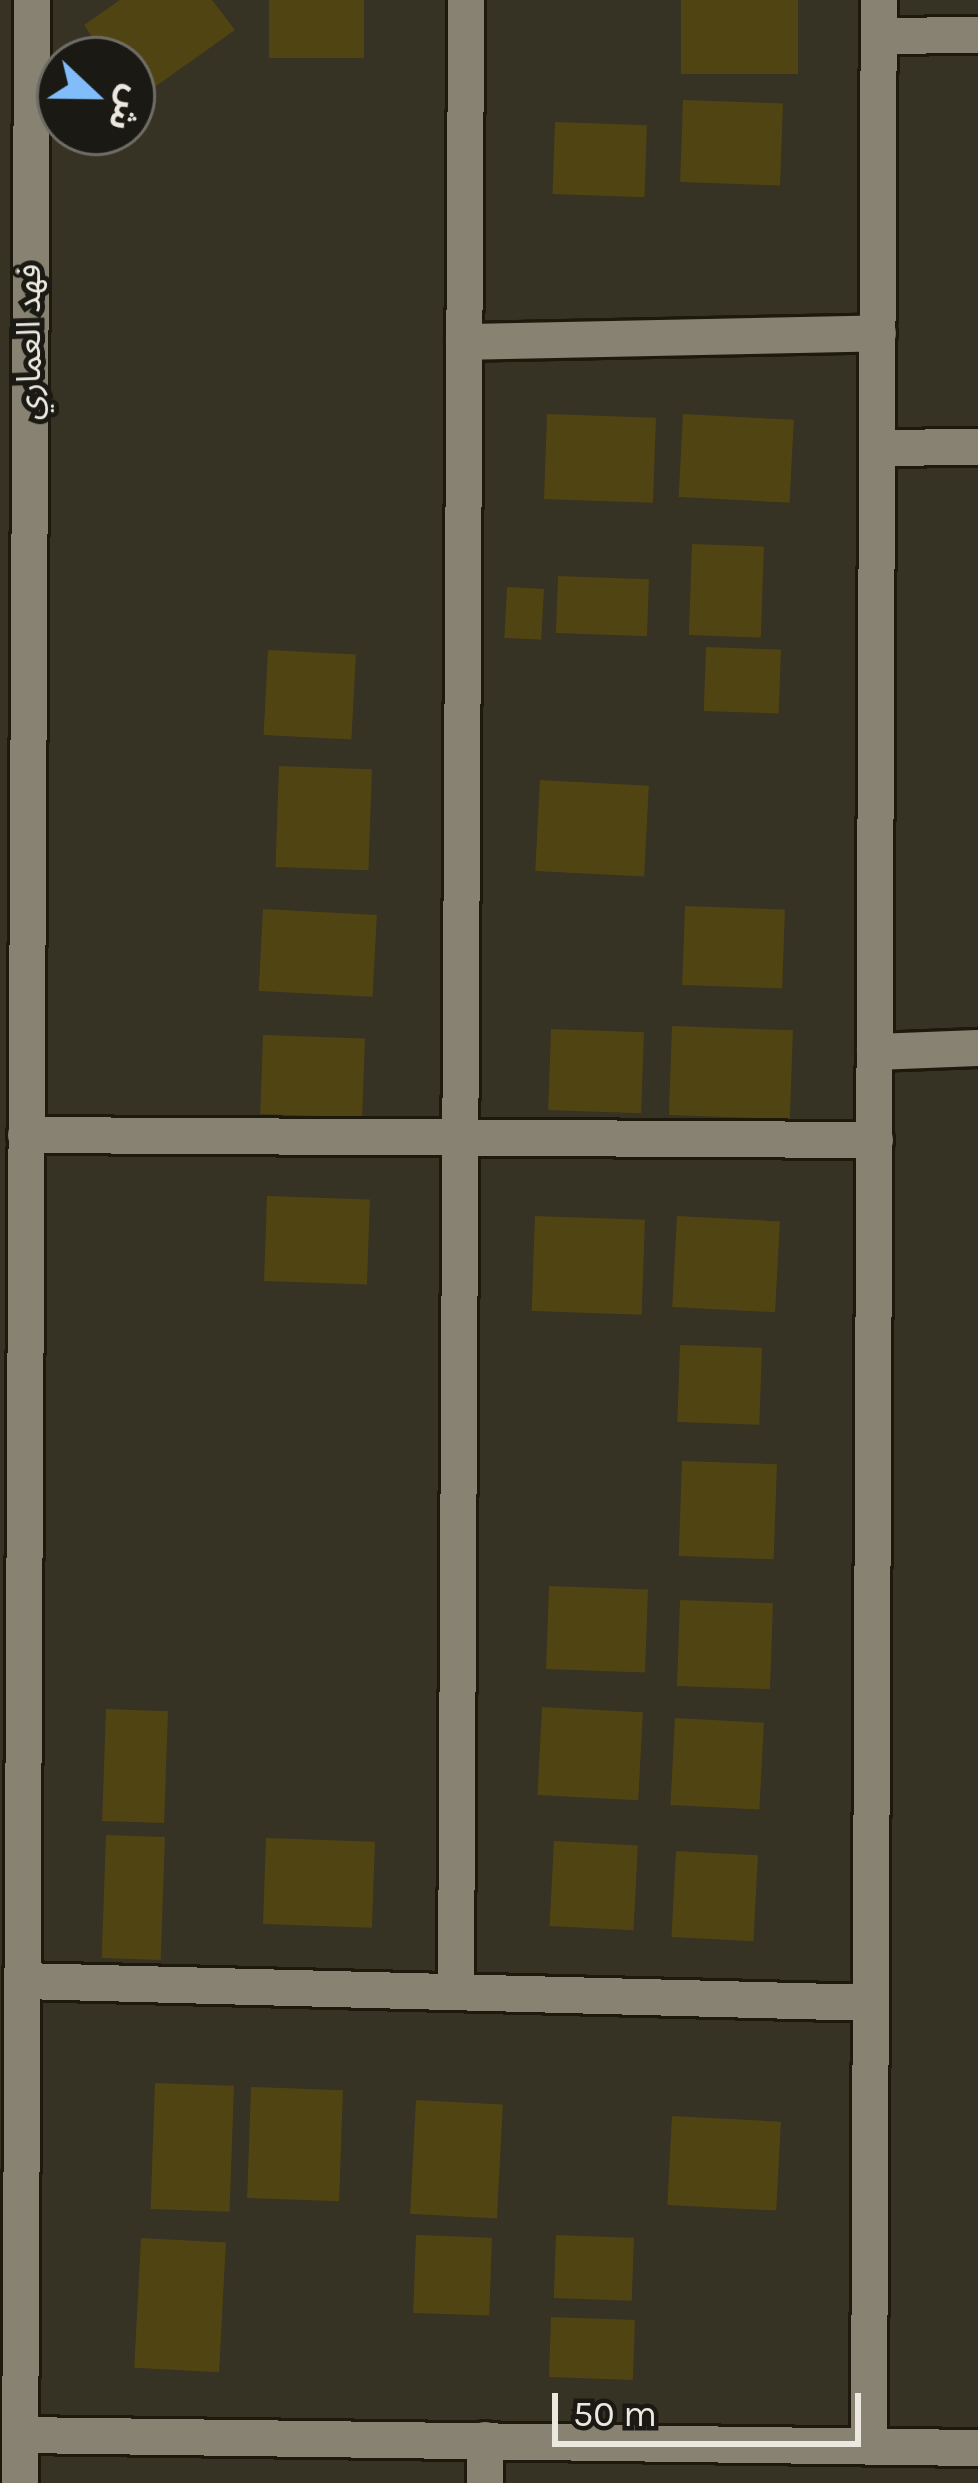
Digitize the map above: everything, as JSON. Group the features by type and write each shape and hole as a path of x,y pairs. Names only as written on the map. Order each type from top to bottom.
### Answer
{"street":[{"name":"فهد العماري","path":"20,2483 32,0"},
{"path":"456,1992 466,0"},
{"path":"869,2444 879,18 978,35"},
{"path":"464,342 878,333"},
{"path":"878,448 978,447"},
{"path":"875,1052 978,1048"},
{"path":"26,1135 875,1140"},
{"path":"22,1981 871,2003"},
{"path":"20,2435 978,2447"},
{"path":"484,2483 485,2440"}],"building":[{"path":"120,0 212,0 235,30 156,86 156,36 92,36 84,25"},
{"path":"269,0 364,0 364,58 269,58"},
{"path":"681,0 798,0 798,74 681,74"},
{"path":"683,100 783,103 780,185 680,182"},
{"path":"555,122 647,125 644,197 552,194"},
{"path":"547,414 656,418 653,503 544,499"},
{"path":"683,414 794,420 790,503 679,497"},
{"path":"692,544 764,547 761,637 689,635"},
{"path":"558,576 649,579 647,636 556,633"},
{"path":"507,587 544,589 541,640 504,638"},
{"path":"706,647 781,650 779,714 704,711"},
{"path":"268,650 356,655 351,739 264,735"},
{"path":"279,766 372,769 368,870 275,867"},
{"path":"540,780 649,786 644,877 535,871"},
{"path":"685,906 785,909 782,988 682,985"},
{"path":"263,909 377,915 373,997 259,991"},
{"path":"672,1026 793,1030 790,1119 669,1115"},
{"path":"551,1029 644,1032 641,1113 548,1110"},
{"path":"263,1035 365,1039 362,1118 260,1114"},
{"path":"267,1196 370,1200 367,1285 264,1281"},
{"path":"535,1216 645,1220 642,1315 532,1311"},
{"path":"677,1216 780,1221 775,1312 672,1307"},
{"path":"680,1345 762,1348 759,1425 677,1422"},
{"path":"682,1461 777,1464 774,1559 679,1556"},
{"path":"549,1586 648,1589 645,1672 546,1669"},
{"path":"680,1600 773,1603 770,1689 677,1686"},
{"path":"542,1707 643,1712 638,1800 537,1795"},
{"path":"106,1709 168,1711 164,1823 102,1821"},
{"path":"675,1718 764,1723 759,1810 670,1805"},
{"path":"106,1835 165,1837 161,1960 102,1958"},
{"path":"266,1838 375,1842 372,1928 263,1924"},
{"path":"554,1841 638,1845 633,1930 550,1926"},
{"path":"676,1851 758,1855 753,1941 671,1937"},
{"path":"155,2083 234,2086 230,2212 151,2209"},
{"path":"251,2087 343,2090 339,2201 247,2198"},
{"path":"416,2100 503,2105 497,2218 410,2214"},
{"path":"672,2116 781,2122 776,2211 667,2205"},
{"path":"416,2235 492,2238 489,2316 413,2313"},
{"path":"556,2235 634,2238 632,2301 554,2298"},
{"path":"141,2238 226,2242 219,2372 134,2368"},
{"path":"551,2317 635,2320 633,2380 549,2377"}]}
